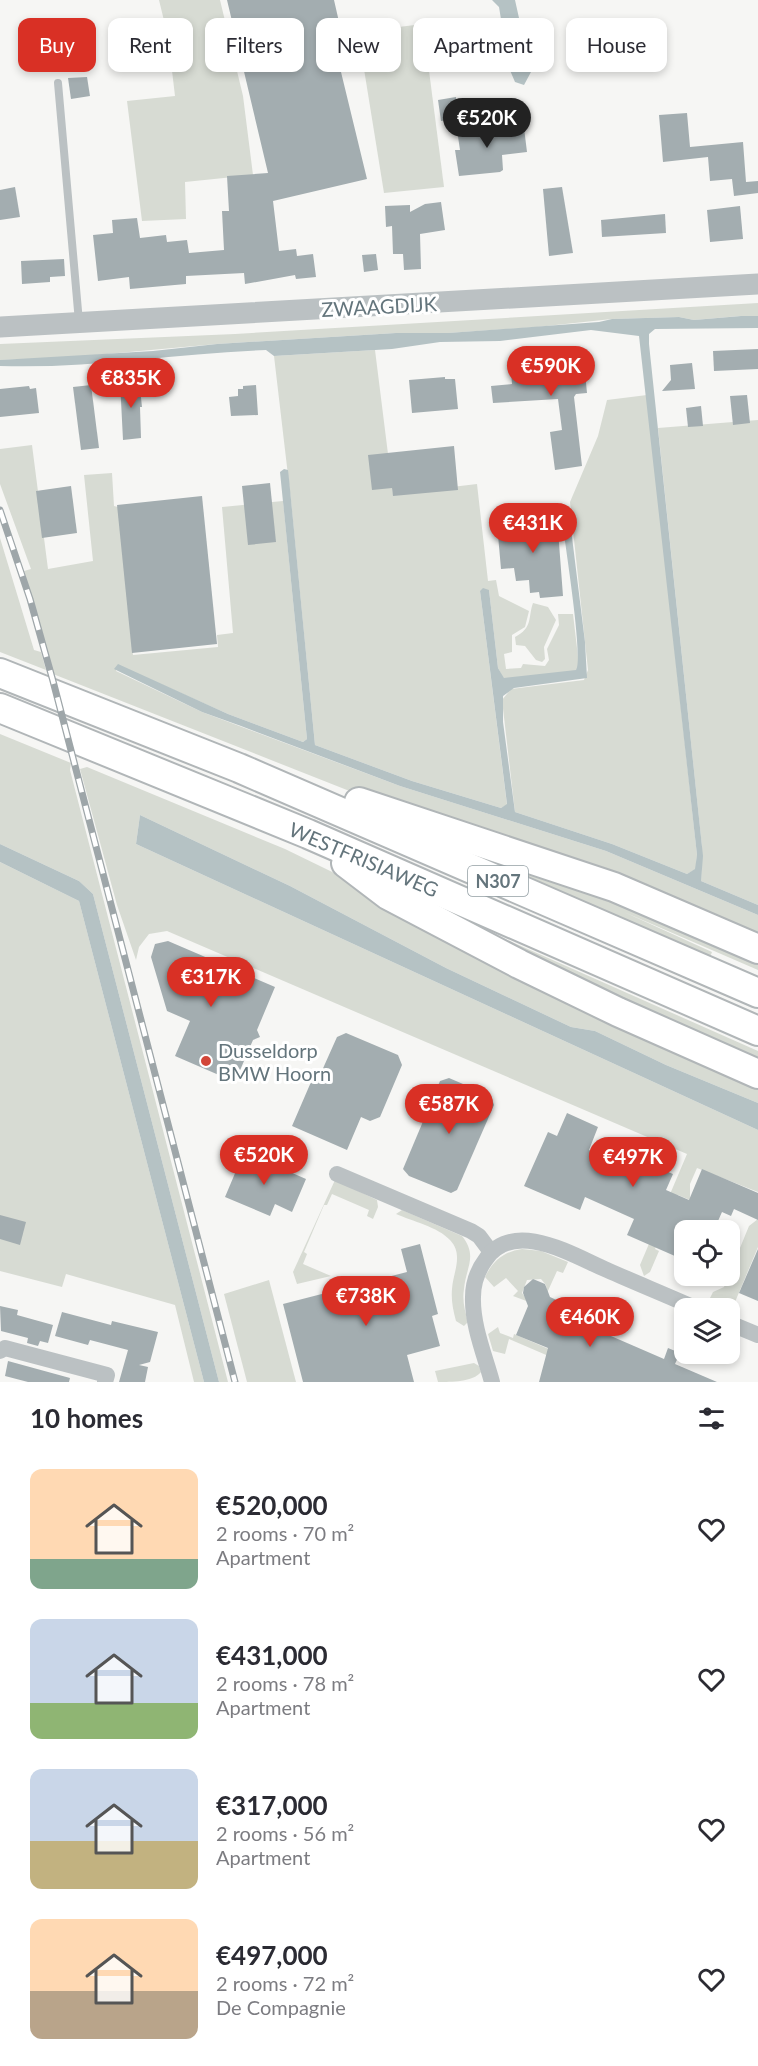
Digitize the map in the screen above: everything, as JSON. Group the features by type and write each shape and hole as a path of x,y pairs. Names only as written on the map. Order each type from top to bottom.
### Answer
{"highway":[{"name":"WESTFRISIAWEG","path":"0,673 239,768 758,993"},
{"name":"WESTFRISIAWEG","path":"0,708 308,834 758,1032"},
{"name":"N307","path":"239,768 338,794 566,870 614,887 758,949"},
{"name":"N307","path":"308,834 388,895 598,1003 758,1074"}],"street":[{"name":"ZWAAGDIJK","path":"0,327 758,284"},
{"path":"337,1174 471,1231 480,1236 490,1252"},
{"path":"492,1382 472,1299 474,1281 490,1252 517,1241 545,1244 674,1299"},
{"path":"740,1328 758,1335"},
{"path":"0,1351 5,1348 107,1375 105,1382"}],"lane":[{"path":"58,83 79,323"}],"shaded area":[{"path":"159,0 220,0 224,18 205,18 205,72 237,72 243,96 253,175 185,182 186,219 142,221 127,101 175,96 172,72 193,72 193,18 163,18"},
{"path":"492,0 515,0 519,18 501,18 499,7"},
{"path":"413,25 413,72 429,72 444,187 384,193 364,72 401,72 401,27"},
{"path":"511,72 531,72 524,85 515,82"},
{"path":"758,303 758,316 743,318 740,316 694,320 679,317 612,319 448,333 396,333 217,344 63,358 0,360 0,344 235,334"},
{"path":"758,316 758,328 655,329 649,334 649,344 703,856 701,881 758,905 758,915 606,851 400,786 202,712 114,669 118,664 228,714 303,742 307,739 280,472 284,469 288,470 315,745 412,781 501,808 507,804 480,591 483,588 489,590 498,668 504,678 576,670 578,661 576,622 562,517 569,513 585,642 587,678 514,688 503,696 503,722 515,812 612,844 687,874 695,869 697,855 639,336 591,330 500,341 440,342 392,349 274,356 266,350 67,365 0,366 0,360 153,351 217,344 396,333 448,333 599,322 612,319 679,317 694,320"},
{"path":"375,350 393,494 477,484 488,581 496,580 499,596 529,611 525,627 512,635 512,652 504,654 506,669 521,668 523,664 545,666 549,660 547,649 559,625 558,614 573,614 579,665 576,671 504,679 498,668 489,590 480,591 507,805 501,808 412,781 315,745 274,356"},
{"path":"647,395 697,855 696,869 687,874 612,844 515,812 502,700 511,689 584,680 588,670 570,502 598,436 607,400"},
{"path":"758,420 758,905 701,881 702,847 658,428"},
{"path":"32,445 48,569 93,561 84,475 112,473 114,506 118,507 133,655 218,647 217,635 233,633 222,507 283,501 307,739 303,742 228,714 118,665 116,671 202,712 400,786 606,851 758,915 758,944 385,805 53,674 24,571 31,569 0,484 0,449"},
{"path":"0,538 34,650 41,652 46,670 0,652"},
{"path":"533,603 548,607 556,620 544,647 545,659 542,662 536,660 525,646 516,645 515,637 525,630"},
{"path":"0,734 71,763 70,770 228,1382 219,1382 93,894 79,881 0,844"},
{"path":"87,767 285,849 758,1079 758,1103 666,1065 595,1031 571,1027 446,968 290,886 140,815 136,844 758,1130 758,1192 697,1168 690,1184 690,1200 678,1195 655,1249 659,1251 650,1272 644,1276 640,1265 687,1154 167,931 149,934 139,947 136,960 117,905 80,769"},
{"path":"140,815 290,886 446,968 571,1027 595,1031 666,1065 758,1103 758,1130 136,844"},
{"path":"412,825 758,956 758,970 624,912 712,952 708,962 409,830"},
{"path":"0,844 79,881 93,894 219,1382 204,1382 79,901 0,862"},
{"path":"0,862 79,901 204,1382 194,1382 175,1305 66,1274 62,1287 0,1271"},
{"path":"451,915 758,1051 758,1064 636,1010"},
{"path":"335,1180 377,1200 378,1207 373,1219 367,1216 369,1210 332,1194 327,1205 324,1205 304,1252 307,1254 303,1264 331,1276 297,1284 293,1272"},
{"path":"402,1210 462,1236 467,1243 470,1262 463,1298 468,1322 464,1326 456,1321 452,1305 452,1289 457,1264 454,1246 439,1231 396,1214"},
{"path":"758,1219 758,1247 737,1298 710,1298 713,1292 724,1286 740,1286 740,1248 749,1226"},
{"path":"522,1249 541,1251 568,1262 563,1273 557,1271 547,1293 546,1285 541,1279 527,1280 522,1293 529,1302 513,1296 518,1291 506,1278 494,1287 485,1277 499,1258 509,1252"},
{"path":"269,1280 296,1382 247,1382 224,1294"},
{"path":"498,1327 500,1333 513,1338 514,1334 625,1382 609,1382 509,1339 505,1354 493,1351 488,1334"},
{"path":"474,1363 479,1366 481,1372 473,1378 438,1382 435,1371"}],"building":[{"path":"227,0 334,0 338,18 316,18 316,72 341,72 367,179 273,201 279,251 296,249 297,256 313,254 316,277 296,279 295,275 245,284 244,273 186,276 186,284 130,289 129,277 98,281 93,235 113,233 112,220 137,218 140,238 166,235 167,242 187,240 189,253 224,250 222,211 229,211 227,176 268,173 244,72 304,72 304,18 231,18"},
{"path":"87,77 90,96 71,99 68,78"},
{"path":"456,97 459,118 441,121 438,100"},
{"path":"687,113 690,147 743,142 746,182 758,181 758,193 734,196 732,179 710,181 708,157 663,162 659,115"},
{"path":"498,124 499,132 524,128 527,152 502,155 503,170 500,172 459,176 455,150 460,150 457,130"},
{"path":"15,187 20,217 0,220 0,190"},
{"path":"562,187 573,253 549,256 543,189"},
{"path":"441,202 445,230 420,234 421,269 404,270 403,254 393,254 392,226 386,227 385,206 410,205 410,212 425,204"},
{"path":"740,206 743,239 710,242 707,210"},
{"path":"665,214 666,233 602,237 601,220"},
{"path":"376,254 378,270 364,272 362,255"},
{"path":"64,259 65,276 50,277 50,282 22,284 21,261"},
{"path":"758,349 758,369 714,371 713,351"},
{"path":"583,352 587,393 576,394 574,397 582,466 555,470 550,432 562,430 558,399 493,403 491,386 512,384 510,360"},
{"path":"692,363 695,389 662,391 671,380 670,365"},
{"path":"445,377 445,379 455,379 458,409 412,413 409,380"},
{"path":"139,379 142,407 140,407 141,438 123,440 120,381"},
{"path":"91,385 99,448 81,450 73,387"},
{"path":"256,385 258,415 231,416 229,397 238,396 238,389 243,389 243,386"},
{"path":"29,386 30,389 36,388 39,413 0,417 0,389"},
{"path":"747,395 750,423 733,425 730,396"},
{"path":"701,406 703,426 688,427 686,408"},
{"path":"454,446 458,490 393,496 392,488 372,490 368,455"},
{"path":"270,483 276,542 248,545 242,486"},
{"path":"71,486 77,533 42,538 36,491"},
{"path":"202,496 217,644 132,653 117,505"},
{"path":"536,505 537,512 543,511 547,531 558,530 563,596 540,598 539,592 530,593 529,580 516,581 514,568 501,569 498,535 504,528 524,526 522,506"},
{"path":"168,941 275,987 257,1030 260,1037 253,1040 235,1082 175,1056 190,1021 167,1011 151,957 155,944"},
{"path":"346,1033 398,1055 402,1065 380,1117 370,1121 361,1117 347,1150 292,1126 311,1082 316,1084 337,1037"},
{"path":"449,1078 491,1096 494,1105 457,1190 451,1193 409,1176 403,1169 440,1081"},
{"path":"567,1113 598,1127 589,1150 617,1162 624,1147 630,1144 651,1153 656,1167 673,1174 666,1190 689,1200 702,1169 758,1193 758,1220 734,1209 731,1216 722,1212 718,1220 674,1220 674,1256 627,1235 634,1219 585,1197 580,1210 524,1186 548,1132 557,1136"},
{"path":"244,1152 306,1179 292,1212 275,1204 270,1216 225,1197"},
{"path":"0,1215 26,1222 20,1245 0,1239"},
{"path":"420,1244 438,1314 432,1316 440,1346 407,1355 414,1382 303,1382 283,1304 407,1272 401,1249"},
{"path":"758,1249 758,1301 739,1293"},
{"path":"533,1279 545,1284 550,1297 578,1310 574,1320 664,1359 668,1348 674,1350 674,1364 717,1382 539,1382 548,1348 516,1335 528,1306 523,1293 524,1287"},
{"path":"0,1306 18,1310 17,1315 53,1325 48,1343 40,1341 38,1346 27,1343 28,1338 1,1331"},
{"path":"62,1312 111,1325 112,1321 158,1332 150,1362 139,1365 148,1367 145,1382 119,1382 128,1350 90,1340 88,1345 55,1336"},
{"path":"8,1361 70,1378 69,1382 28,1382 5,1376"}],"railway":[{"path":"0,510 30,599 53,681 235,1382"}],"place":[{"name":"Dusseldorp BMW Hoorn","path":"206,1061"}]}
